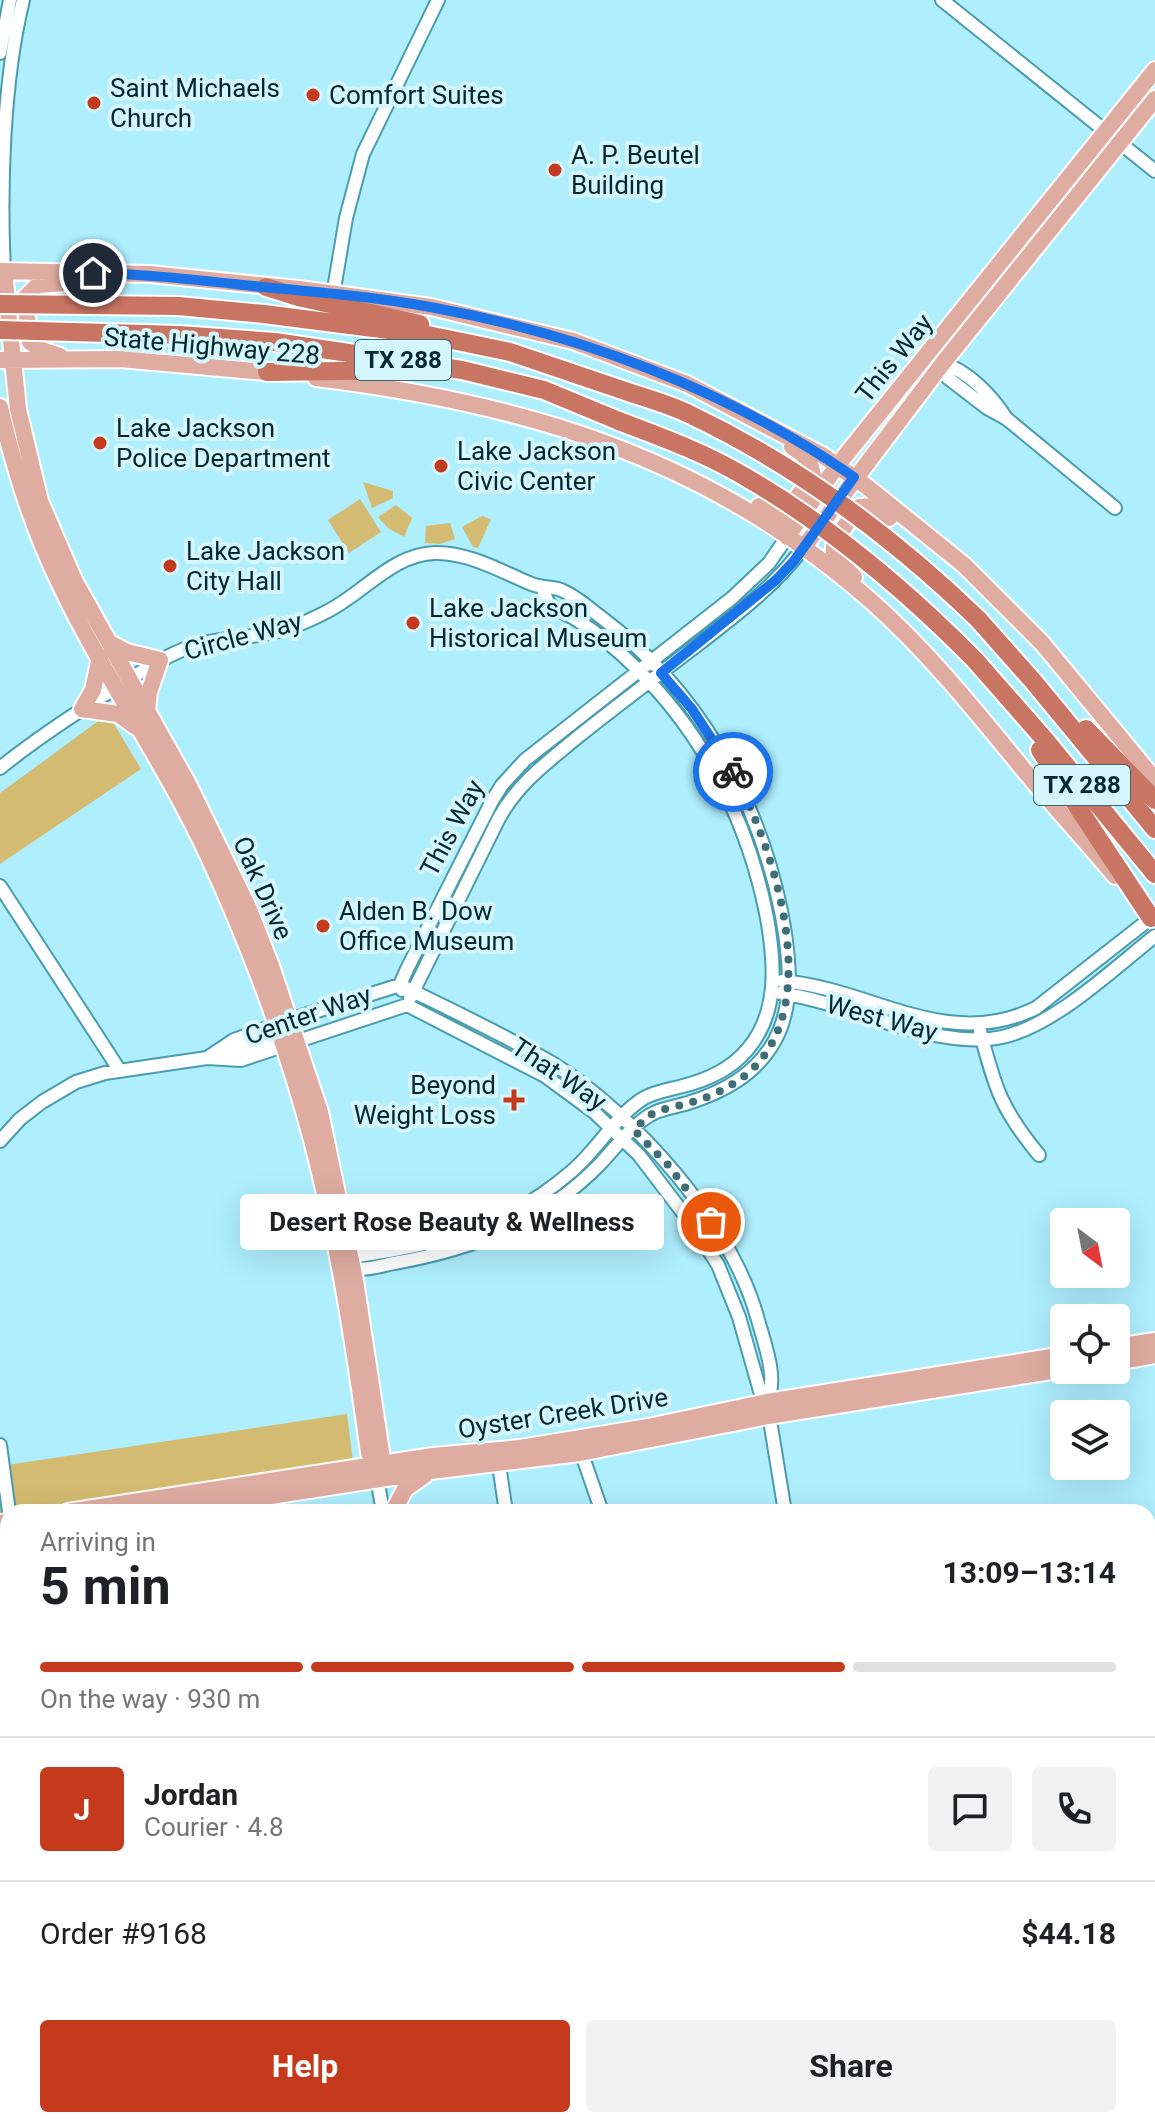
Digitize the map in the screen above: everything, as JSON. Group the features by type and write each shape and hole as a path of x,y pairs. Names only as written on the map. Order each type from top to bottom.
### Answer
{"highway":[{"path":"266,287 448,332 510,352"},
{"name":"TX 288","path":"0,304 178,306 428,335 510,352 690,414 793,470 894,544 961,603 1033,681 1155,829"},
{"name":"TX 288","path":"0,330 179,335 308,346 462,370 544,390 689,448 741,474 788,503 872,564 924,609 975,660 1155,874"},
{"path":"267,372 462,370"},
{"path":"1033,681 1063,706 1155,800"},
{"path":"1007,697 1154,926"}],"main road":[{"name":"This Way","path":"803,548 1040,214 1155,70"},
{"name":"This Way","path":"787,537 837,466 1054,225 1155,99"},
{"path":"1040,214 1054,225"},
{"path":"2,271 150,274 431,307 573,341 687,384 775,428 854,477 979,578 1042,643 1155,780"},
{"name":"Oak Drive","path":"2,271 6,360 15,435 38,516 67,583 123,684 141,731 206,851 320,1112 347,1264 369,1453 376,1472"},
{"path":"74,361 42,350 30,342 25,298 38,285 80,281 93,273"},
{"name":"State Highway 228","path":"6,360 120,359 397,387 509,411 611,443 718,493 803,548 869,599 926,654 1154,926"},
{"name":"Oak Drive","path":"0,407 15,435"},
{"path":"718,493 737,492 781,519 813,476 811,464 803,454 780,439 775,428"},
{"path":"869,599 867,590 834,557 834,541 859,507 874,506 914,537 928,536"},
{"path":"141,731 118,714 82,709 93,690 104,650 160,660 149,692 147,710"},
{"name":"Oak Drive","path":"123,684 147,710 248,907 285,1034"},
{"path":"1130,1345 1155,1341"},
{"path":"1130,1359 1155,1355"},
{"name":"Oyster Creek Drive","path":"130,1504 579,1446 1050,1358"},
{"name":"Oyster Creek Drive","path":"768,1409 1050,1371"},
{"name":"Oyster Creek Drive","path":"210,1504 376,1472 431,1471 498,1457"},
{"path":"397,1504 405,1489 431,1471"}],"street":[{"path":"2,271 3,121 10,0"},
{"path":"0,53 7,26 23,0"},
{"path":"333,295 346,218 363,154 438,0"},
{"path":"942,0 1155,171"},
{"path":"937,357 948,378 1007,419 1115,508"},
{"name":"This Way","path":"400,985 499,788 525,760 740,591 769,563 787,537"},
{"name":"This Way","path":"407,1005 512,797 540,767 762,593 803,548"},
{"name":"Circle Way","path":"0,768 82,709 160,660 205,642 266,634 310,620 353,596 390,568 420,555 451,555 485,565 543,589 559,588 614,627 651,662 711,736 751,809 773,871 788,949 787,988 780,1030 766,1054 746,1075 712,1096 656,1112 555,1202 495,1237 453,1251 347,1264"},
{"name":"Circle Way","path":"347,1264 450,1239 490,1225 535,1199 564,1178 646,1097 706,1079 730,1066 757,1036 768,1012 774,954 760,883 737,814 697,743 649,682 588,627 548,603 543,589"},
{"path":"0,886 120,1071"},
{"name":"West Way","path":"929,1026 1008,1020 1036,1008 1102,958 1154,926"},
{"name":"West Way","path":"772,986 826,988 929,1026 981,1039 1000,1037 1042,1021 1111,971 1154,926"},
{"path":"1102,958 1111,971"},
{"path":"400,985 407,1005"},
{"name":"Center Way","path":"1,1139 20,1119 57,1092 90,1078 207,1058 241,1060 285,1034 400,985 413,991"},
{"name":"That Way","path":"413,991 554,1065 622,1119 669,1166 711,1222 731,1255 754,1305 767,1353 772,1390 768,1409"},
{"name":"Center Way","path":"207,1058 234,1040 285,1034 407,1005"},
{"name":"That Way","path":"407,1005 545,1076 624,1140 696,1230 718,1265 739,1317 768,1409 784,1504"},
{"path":"1036,1008 1042,1021"},
{"path":"978,1024 994,1084 1006,1112 1039,1155"},
{"path":"739,1317 754,1305"},
{"path":"0,1445 8,1504"},
{"path":"579,1446 599,1504"},
{"path":"498,1457 505,1504"},
{"name":"Oak Drive","path":"376,1472 382,1504"}],"shaded area":[{"path":"363,482 393,491 393,498 372,508"},
{"path":"360,499 381,532 349,553 328,520"},
{"path":"396,505 412,518 404,537 388,528 378,517"},
{"path":"482,516 491,519 478,548 473,547 462,527"},
{"path":"450,523 455,539 440,544 425,543 426,526"},
{"path":"108,714 141,769 0,864 0,793"},
{"path":"347,1414 353,1461 82,1504 0,1504 0,1466"}],"way so far":[{"path":"711,1222 669,1166 634,1130 656,1112 712,1096 746,1075 766,1054 780,1030 788,981 788,949 767,849 733,772"}],"place":[{"name":"Comfort Suites","path":"313,95"},
{"name":"Saint Michaels Church","path":"94,103"},
{"name":"A. P. Beutel Building","path":"555,170"},
{"name":"Lake Jackson Police Department","path":"100,443"},
{"name":"Lake Jackson Civic Center","path":"441,466"},
{"name":"Lake Jackson City Hall","path":"170,566"},
{"name":"Lake Jackson Historical Museum","path":"413,623"},
{"name":"Alden B. Dow Office Museum","path":"323,926"},
{"name":"Beyond Weight Loss","path":"514,1100"},
{"name":"Desert Rose Beauty & Wellness","path":"711,1222"}],"route":[{"path":"93,273 150,274 299,289 431,307 573,341 630,360 705,392 775,428 854,477 794,561 776,580 661,673 692,709 733,772"}]}
